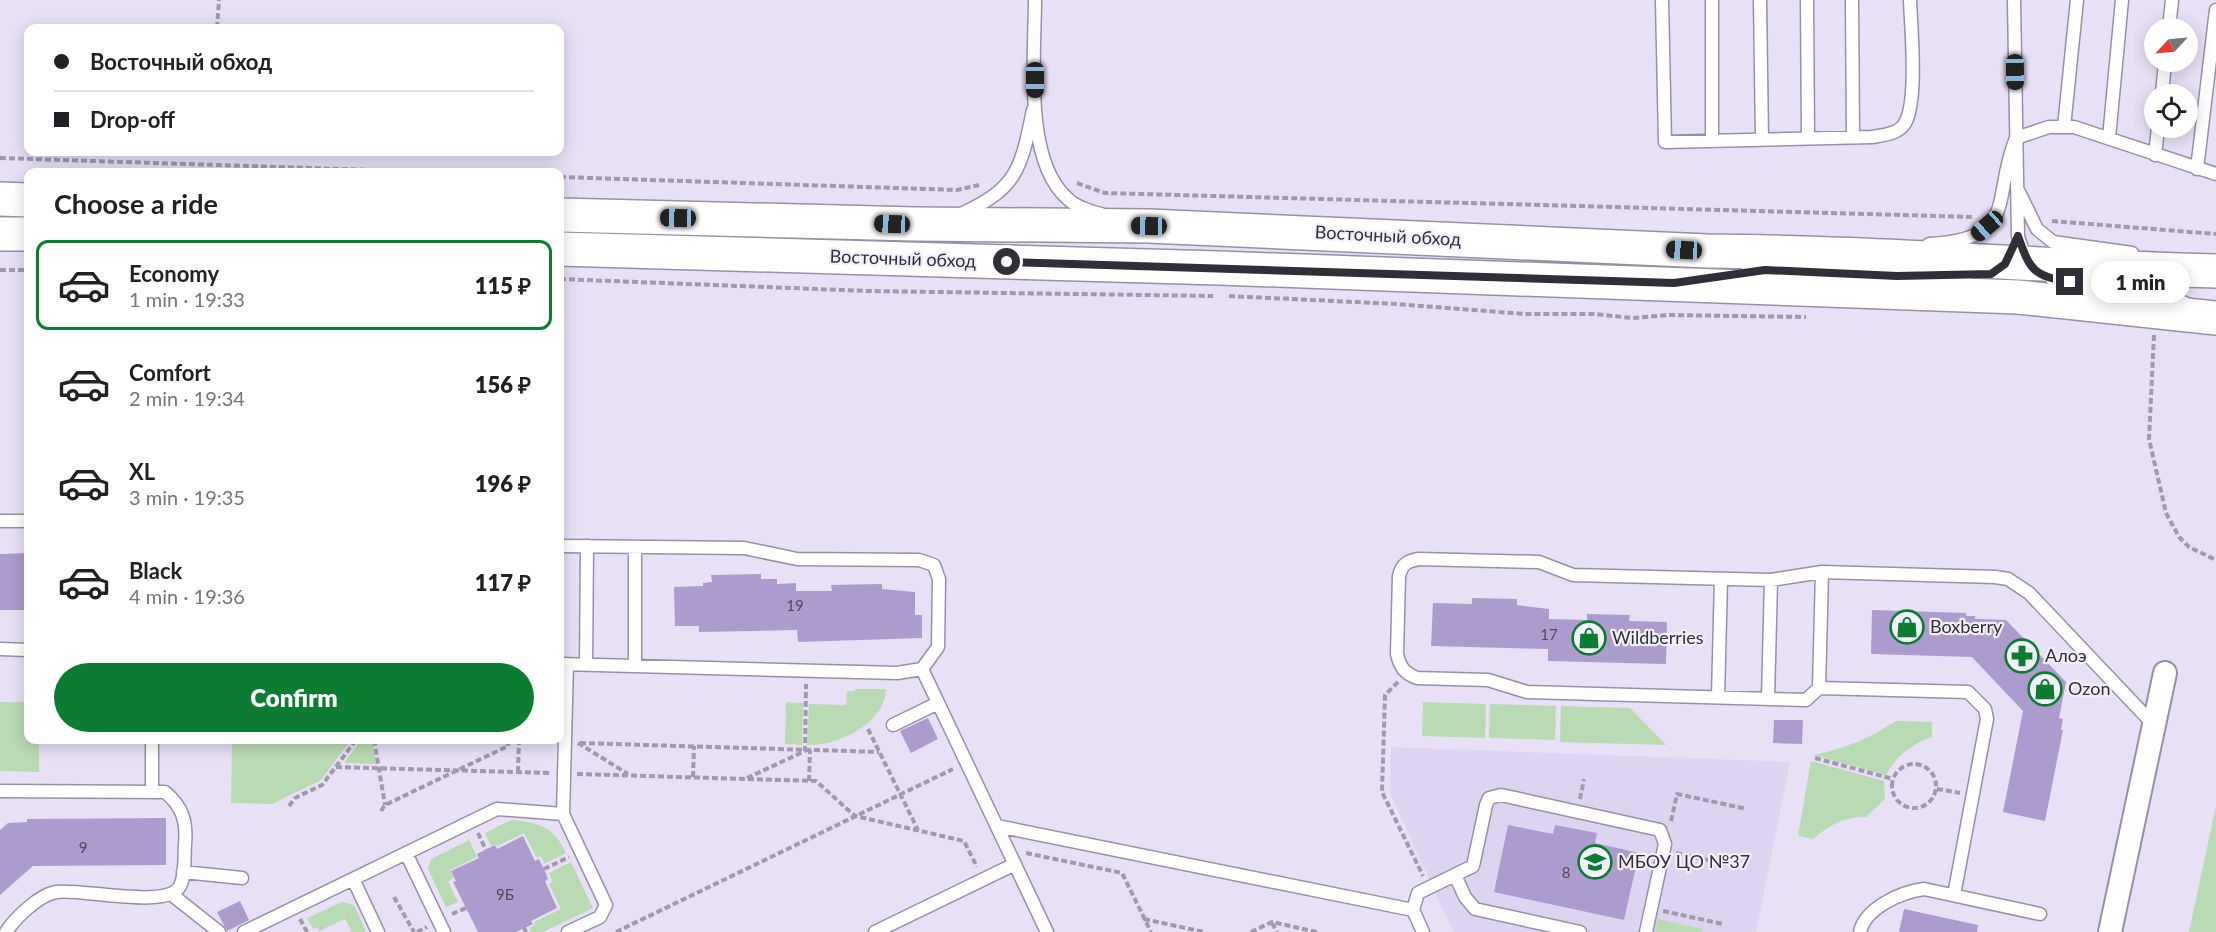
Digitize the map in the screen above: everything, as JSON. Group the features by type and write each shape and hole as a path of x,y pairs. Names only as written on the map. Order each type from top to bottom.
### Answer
{"main road":[{"path":"0,199 24,200"},
{"name":"Восточный обход","path":"564,214 915,224 1149,226 2216,271"},
{"path":"0,234 24,234"},
{"name":"Восточный обход","path":"564,249 1674,283 2018,297 2216,317"}],"street":[{"path":"2110,932 2165,673"}],"lane":[{"path":"1035,0 1035,100 1042,156 1053,181 1068,200 1096,213 1149,226"},
{"path":"1662,0 1665,142 1853,137 1892,133 1905,124 1912,87 1910,0"},
{"path":"1712,0 1712,140"},
{"path":"1760,0 1762,140"},
{"path":"1807,0 1808,138"},
{"path":"1852,0 1853,137"},
{"path":"2002,263 2016,188 2014,0"},
{"path":"2064,127 2077,0"},
{"path":"2109,138 2122,0"},
{"path":"2170,18 2172,0"},
{"path":"2197,169 2216,10"},
{"path":"915,224 959,215 988,202 1007,185 1022,161 1035,100"},
{"path":"1799,252 1941,243 1978,234 1996,218 2003,199 2006,161 2016,138 2049,127 2064,127 2109,138 2216,174"},
{"path":"2155,155 2157,138"},
{"path":"2016,188 2037,229 2053,242 2216,265"},
{"path":"1674,283 1765,270 2002,263 2047,278 2168,296 2216,317"},
{"path":"0,521 24,521"},
{"path":"564,546 744,548 797,559 928,561 934,565 939,579 938,647 922,669 897,674 564,664"},
{"path":"586,546 586,665"},
{"path":"635,547 635,666"},
{"path":"1954,895 1987,714 1972,694 1819,688 1806,700 1768,699 1527,692 1488,680 1417,678 1406,673 1400,665 1397,654 1399,576 1402,567 1409,561 1419,559 1539,562 1573,575 1771,580 1822,572 2008,579 2029,593 2154,725"},
{"path":"1819,688 1822,572"},
{"path":"1718,697 1721,579"},
{"path":"1768,699 1771,580"},
{"path":"0,649 24,650"},
{"path":"922,669 1047,932"},
{"path":"893,724 938,703"},
{"path":"564,742 562,814 606,905 600,917 568,932"},
{"path":"152,744 152,790"},
{"path":"0,791 152,790 165,792 182,810 186,827 180,886 171,894 158,898 55,892 38,901 6,932"},
{"path":"1423,932 1413,910 1418,893 1473,866 1486,804 1495,795 1660,830 1664,837 1663,851 1646,932"},
{"path":"244,932 497,809 562,814"},
{"path":"997,826 1413,910"},
{"path":"406,853 444,932"},
{"path":"874,932 1015,864"},
{"path":"183,872 242,878"},
{"path":"1455,875 1465,897 1475,909 1580,932"},
{"path":"353,879 378,932"},
{"path":"1860,932 1864,919 1870,913 1916,890 1924,889 2040,914"},
{"path":"171,894 219,932"}],"path":[{"path":"216,24 219,0"},
{"path":"0,158 310,168"},
{"path":"564,177 957,190 983,183"},
{"path":"1073,180 1080,186 1105,193 1984,218"},
{"path":"2048,221 2216,234"},
{"path":"0,270 24,270"},
{"path":"564,279 868,291 1218,296 1396,304 1525,314 1594,314 1632,318 1668,315 1810,317"},
{"path":"2143,331 2165,334"},
{"path":"2155,332 2149,439 2166,513 2178,537 2189,547 2216,560"},
{"path":"807,671 809,781"},
{"path":"1406,673 1385,695 1382,792 1424,877"},
{"path":"868,729 919,831"},
{"path":"564,742 879,752"},
{"path":"578,743 631,776"},
{"path":"289,806 295,798 322,785 353,744"},
{"path":"375,744 385,805"},
{"path":"381,811 385,805 508,744"},
{"path":"518,772 519,744"},
{"path":"693,777 694,746"},
{"path":"745,779 807,750"},
{"path":"1815,758 1893,779"},
{"path":"616,932 967,762"},
{"path":"1918,763 1933,772 1937,789 1928,804 1911,808 1896,799 1892,791 1893,779 1901,767 1918,763"},
{"path":"336,767 816,781 855,816 964,841 983,880"},
{"path":"1937,789 1973,796"},
{"path":"1660,830 1670,824 1677,794 1747,808"},
{"path":"1008,850 1122,873 1150,931 1143,932"},
{"path":"544,869 580,851"},
{"path":"1663,851 1735,866"},
{"path":"394,897 414,932"},
{"path":"459,911 466,908"},
{"path":"1651,908 1723,924"},
{"path":"1144,919 1204,932"},
{"path":"1251,932 1272,922 1317,932"},
{"path":"1272,922 1277,932"}],"shaded area":[{"name":"МБОУ ЦО №37","path":"1391,747 1790,762 1756,932 1453,932 1390,793"}],"green space":[{"path":"855,689 886,689 884,701 878,713 858,730 845,737 832,742 807,745 809,704 846,705 847,691 855,691"},
{"path":"0,702 24,702 24,744 39,744 39,772 0,771"},
{"path":"786,702 803,703 802,745 785,744"},
{"path":"1423,702 1486,704 1485,738 1422,736"},
{"path":"1490,704 1556,706 1555,740 1489,738"},
{"path":"1561,706 1630,708 1666,745 1560,742"},
{"path":"1896,721 1932,722 1932,737 1906,751 1886,775 1813,755 1836,750 1856,742"},
{"path":"232,744 348,744 321,780 272,804 231,803"},
{"path":"358,744 373,744 376,764 344,763"},
{"path":"1811,761 1884,781 1885,799 1866,817 1851,818 1837,823 1813,839 1798,836"},
{"path":"2216,806 2216,932 2189,932"},
{"path":"511,820 538,825 551,831 566,853 544,864 541,856 537,858 524,833 497,846 495,844 491,846 485,833"},
{"path":"469,840 477,857 450,870 454,878 448,881 458,902 446,907 428,869 431,859"},
{"path":"571,862 593,908 543,932 531,932 529,928 535,925 534,922 561,909 549,884 553,882 549,873"},
{"path":"342,902 354,905 366,932 352,932 345,919 319,931 317,927 313,929 307,918"},
{"path":"1658,919 1702,929 1702,932 1655,932"}],"building":[{"path":"24,553 24,610 0,610 0,554"},
{"path":"761,574 761,579 777,579 777,584 796,583 796,591 832,591 831,585 882,584 882,589 915,592 915,615 922,615 922,638 798,642 797,630 699,632 699,626 675,626 674,587 703,586 703,583 712,582 711,575"},
{"path":"1472,598 1517,599 1517,605 1549,609 1549,619 1587,620 1587,614 1630,615 1629,621 1667,622 1666,664 1548,661 1548,649 1431,646 1433,603 1472,604"},
{"path":"1872,610 1966,613 1966,616 1975,616 1975,619 2006,620 2066,682 2059,718 2063,719 2061,730 2063,730 2045,821 2003,812 2023,711 1972,657 1871,654"},
{"path":"928,718 938,739 911,753 900,731"},
{"path":"1774,720 1803,720 1802,744 1773,743"},
{"path":"166,818 166,865 33,866 0,895 0,830 8,823 27,822 27,819"},
{"path":"1508,825 1553,834 1555,825 1597,833 1595,843 1639,853 1624,920 1494,892"},
{"path":"523,836 535,861 539,859 544,869 548,879 545,881 557,908 531,921 533,924 516,932 478,932 453,882 456,881 451,871 479,858 477,854 495,845 497,849"},
{"path":"240,901 249,920 227,931 217,912"},
{"path":"1904,909 1978,925 1977,932 1899,932"}],"place":[{"name":"Boxberry","path":"1907,627"},
{"name":"Wildberries","path":"1589,638"},
{"name":"Алоэ","path":"2022,656"},
{"name":"Ozon","path":"2045,689"},
{"name":"МБОУ ЦО №37","path":"1595,862"}],"route":[{"path":"1007,262 1674,283 1765,270 1897,276 1975,276 1991,274 2005,264 2018,236 2028,265 2047,278 2070,282"}]}
